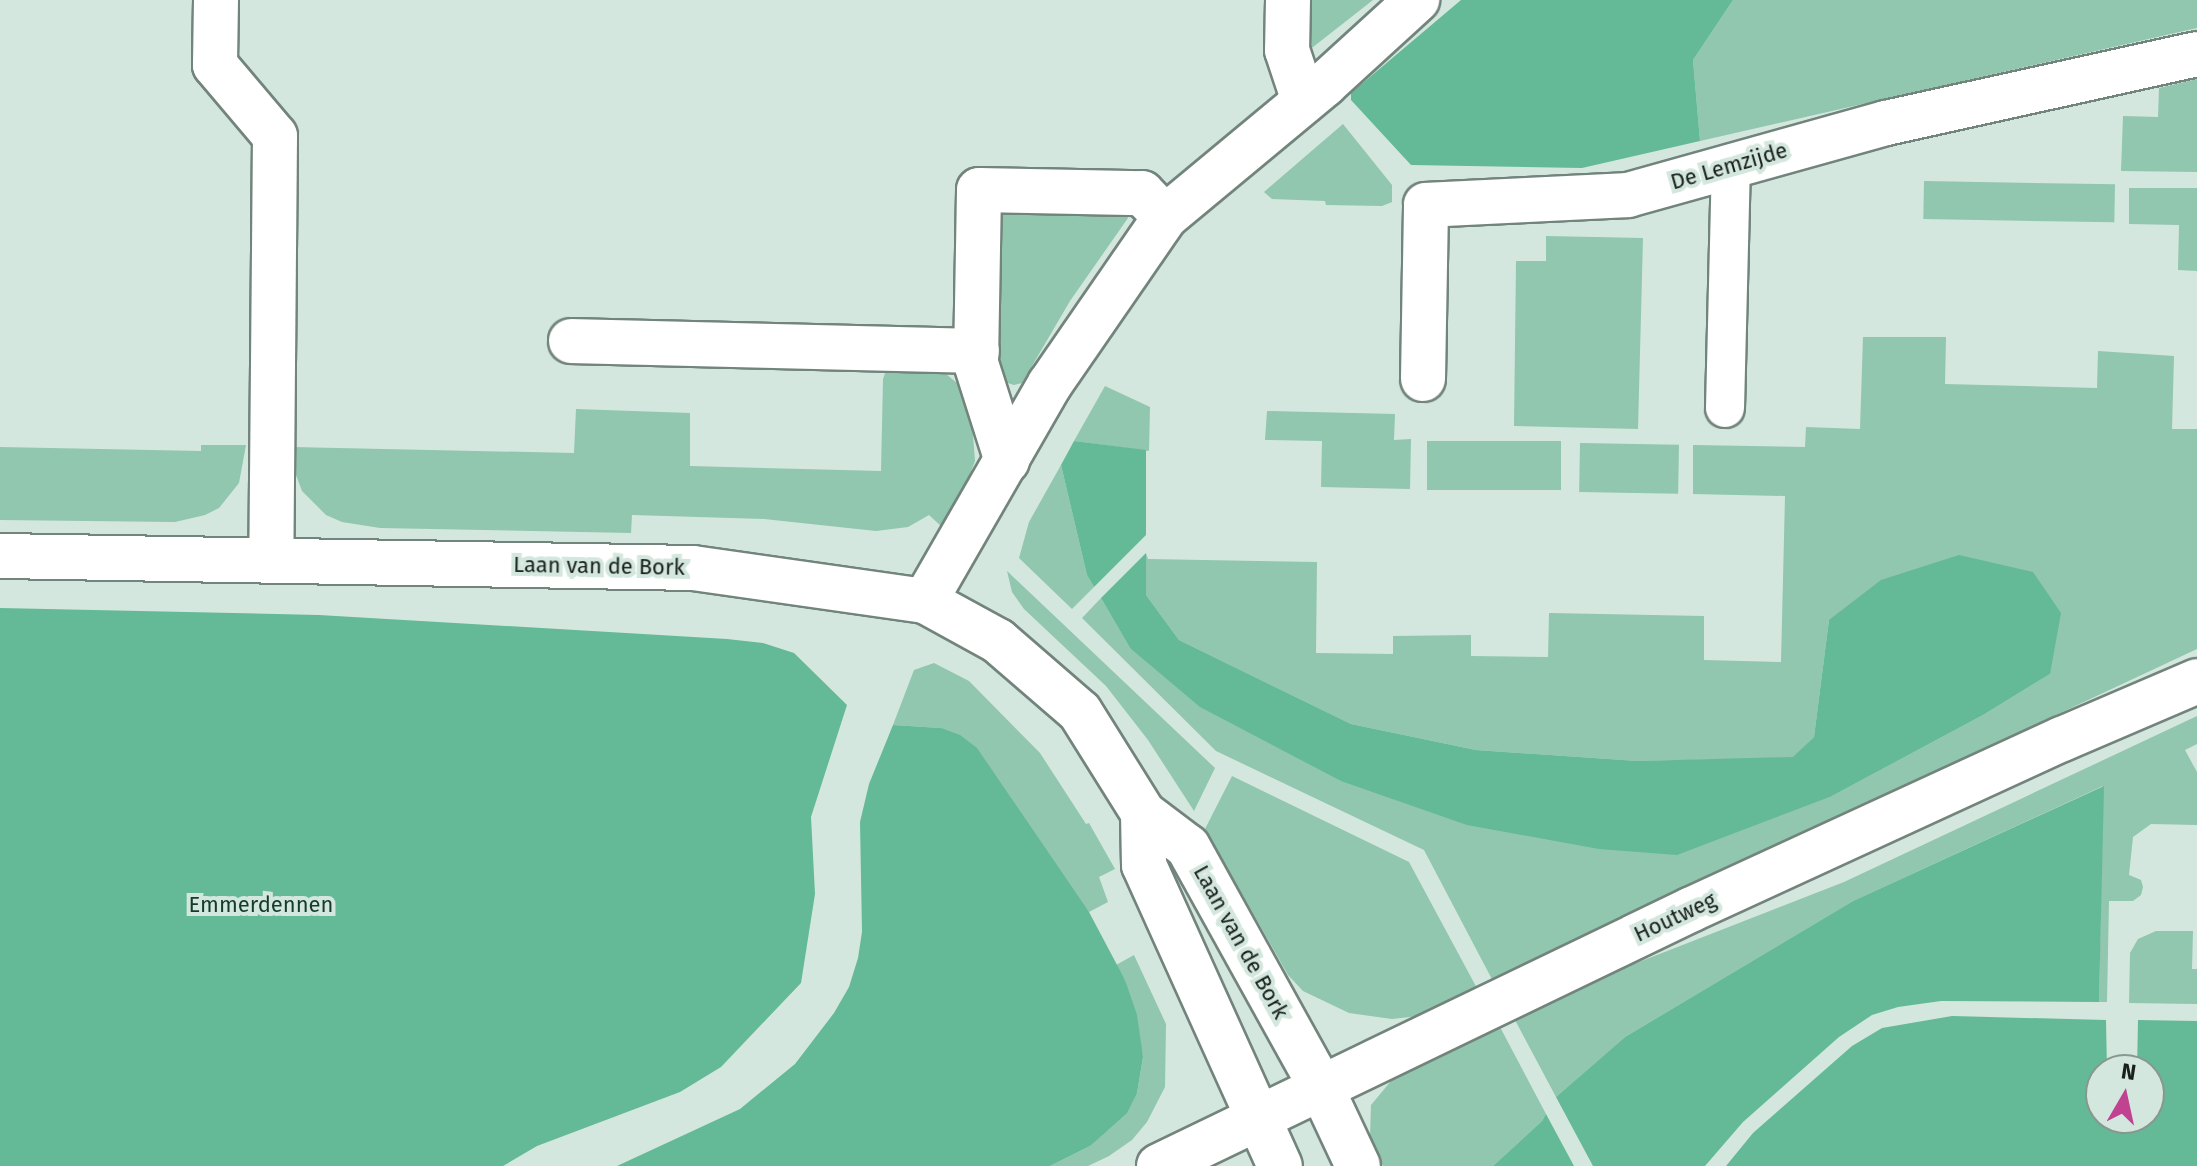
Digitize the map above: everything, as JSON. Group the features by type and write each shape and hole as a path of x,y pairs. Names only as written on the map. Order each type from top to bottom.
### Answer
{"street":[{"path":"216,0 215,65 275,136 271,558"},
{"path":"1288,0 1287,50 1304,101"},
{"path":"925,601 1050,384 1165,217 1304,101 1417,0"},
{"name":"De Lemzijde","path":"1423,379 1426,205 1628,195 1886,123 2197,54"},
{"path":"1007,461 976,363 979,190 1142,193 1165,217"},
{"path":"571,341 977,351"},
{"name":"Laan van de Bork","path":"0,556 271,558 693,568 925,601 998,641 1080,712 1143,813 1188,847 1321,1087 1358,1166"},
{"name":"Houtweg","path":"1159,1166 1706,902 2062,739 2197,681"},
{"path":"1143,813 1144,865 1280,1166"}],"lane":[{"path":"1725,408 1731,164"}],"green space":[{"path":"1304,0 1373,0 1308,51"},
{"path":"1461,0 1733,0 1693,60 1700,141 1582,168 1411,165 1351,100 1351,93"},
{"path":"1733,0 2197,0 2197,28 1700,141 1693,60"},
{"path":"2197,79 2197,172 2121,171 2123,116 2158,117 2159,88"},
{"path":"1343,124 1392,185 1392,202 1382,206 1326,205 1325,201 1272,199 1264,192"},
{"path":"1924,181 2115,184 2114,222 1923,219"},
{"path":"2129,188 2197,188 2197,271 2178,270 2179,225 2129,224"},
{"path":"1004,210 1127,214 1128,218 1070,301 1022,383 1014,385 1001,381 997,364 1000,223"},
{"path":"1546,236 1643,238 1638,429 1514,426 1516,261 1546,261"},
{"path":"1863,337 1946,337 1945,384 2097,388 2098,351 2174,356 2172,429 2197,429 2197,649 1855,809 1495,985 1424,850 1216,751 1082,618 1101,598 1130,648 1341,781 1832,796 1983,715 2050,674 1829,620 1814,737 1793,758 1638,761 1476,750 1351,724 1179,640 1146,595 1146,553 1148,559 1317,562 1316,653 1393,654 1393,636 1471,635 1471,656 1548,657 1549,613 1704,616 1704,660 1781,662 1785,496 1693,494 1693,445 1805,447 1806,427 1860,429"},
{"path":"887,368 940,369 957,383 971,409 975,461 965,487 941,526 929,515 908,527 876,531 764,519 632,515 631,533 380,528 342,522 326,515 302,491 296,475 292,447 574,453 576,409 690,413 690,466 881,471 883,379"},
{"path":"1105,386 1150,407 1149,451 1074,441"},
{"path":"1267,411 1395,414 1394,440 1411,439 1410,489 1321,487 1322,441 1265,440"},
{"path":"1074,441 1146,450 1146,535 1094,587 1087,575 1061,465"},
{"path":"1427,441 1561,441 1561,490 1427,490"},
{"path":"1580,443 1679,445 1678,494 1579,492"},
{"path":"201,445 246,445 239,483 219,508 205,515 175,522 0,520 0,447 201,451"},
{"path":"1061,465 1087,575 1094,587 1072,609 1019,558 1029,522"},
{"path":"1146,553 1146,595 1179,640 1351,724 1476,750 1638,761 1793,757 1814,737 1829,620 1881,580 1959,555 2033,572 2061,613 2050,674 1983,715 1832,796 1677,855 1599,849 1467,825 1341,781 1200,707 1130,648 1101,598"},
{"path":"1007,571 1215,768 1194,811 1148,740 1106,686 1024,609 1012,592"},
{"name":"Emmerdennen","path":"0,608 319,615 727,639 763,643 794,653 847,705 811,817 815,894 801,983 721,1067 680,1092 537,1146 503,1166 0,1166"},
{"path":"934,663 969,681 1040,753 1086,824 1089,823 1115,869 1099,877 1108,902 1089,912 941,728 893,725 914,670"},
{"path":"2197,716 2197,744 2185,750 2197,772 2197,825 2151,824 2133,837 2129,875 2141,880 2143,887 2141,895 2133,901 2109,901 2107,1002 2099,1002 2103,786 1853,901 1625,1037 1556,1097 1515,1020 1598,978 1844,882"},
{"path":"893,725 941,728 960,735 977,748 1089,912 1125,980 1137,1015 1143,1057 1137,1093 1127,1113 1090,1146 1050,1166 617,1166 740,1109 795,1064 834,1013 849,987 862,932 860,822 869,784"},
{"path":"1232,776 1409,862 1479,992 1427,1015 1392,1019 1349,1013 1303,991 1288,975 1205,829"},
{"path":"2104,786 2099,1002 1941,1001 1898,1007 1872,1015 1839,1037 1743,1122 1705,1166 1593,1166 1556,1097 1625,1037 1853,901"},
{"path":"2156,931 2193,931 2192,969 2197,969 2197,1004 2129,1003 2130,953 2138,939"},
{"path":"1134,955 1166,1024 1165,1087 1147,1122 1132,1140 1109,1156 1088,1166 1050,1166 1090,1146 1137,1093 1143,1057 1125,980 1116,965"},
{"path":"1952,1016 2106,1020 2107,1054 2085,1054 2085,1134 2165,1134 2165,1054 2137,1054 2138,1020 2197,1021 2197,1166 1726,1166 1753,1133 1852,1046 1882,1028"},
{"path":"1500,1027 1546,1114 1542,1121 1493,1166 1383,1166 1370,1137 1371,1105 1391,1081"},
{"path":"1546,1114 1574,1166 1493,1166 1542,1121"}]}
